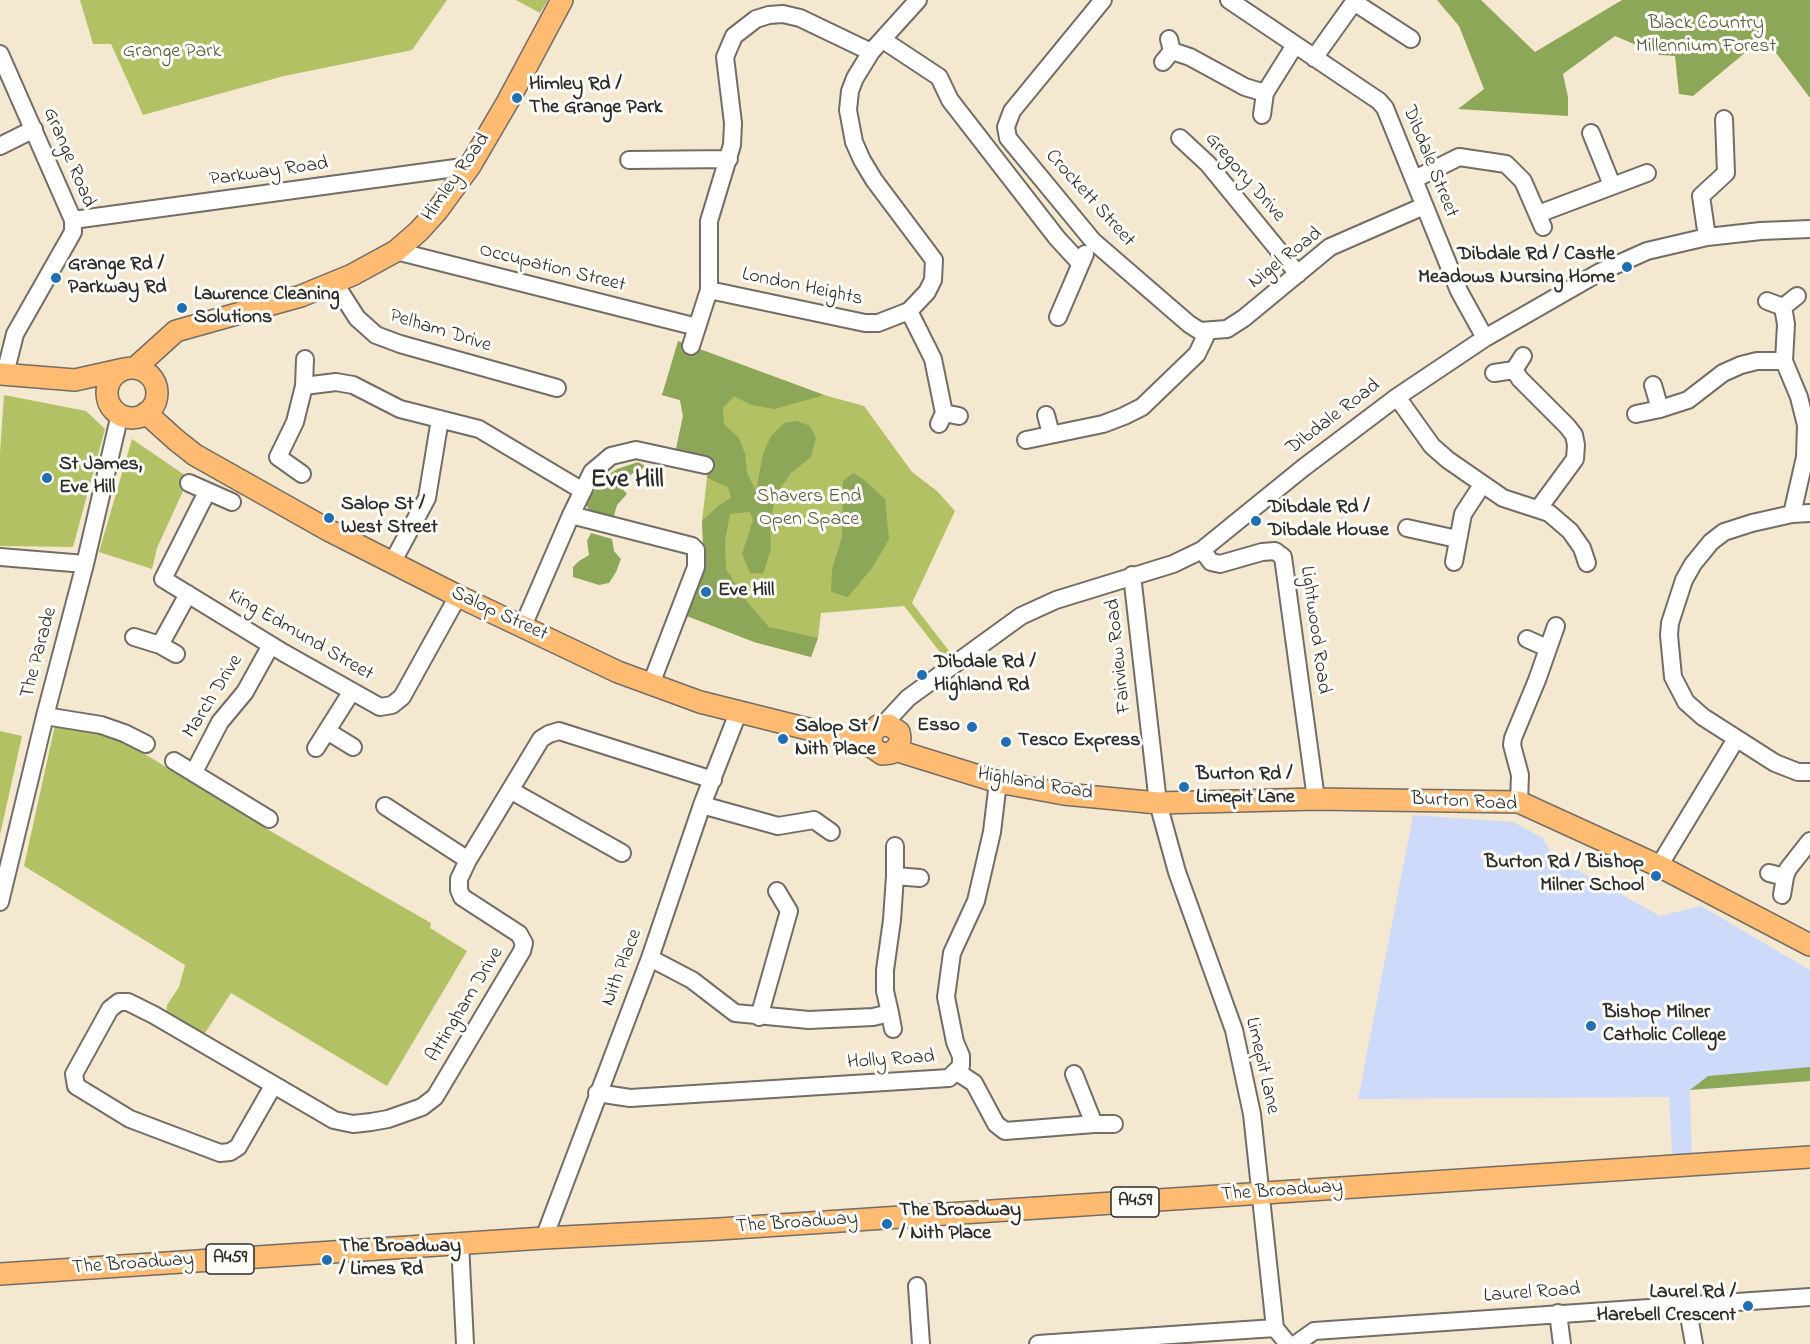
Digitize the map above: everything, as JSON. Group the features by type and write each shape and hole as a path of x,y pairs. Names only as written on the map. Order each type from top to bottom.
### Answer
{"main road":[{"name":"Himley Road","path":"136,371 161,343 176,331 301,296 375,264 396,251 419,231 437,212 470,166 562,0"},
{"path":"2,374 75,380 136,371 156,388 150,408 137,417 120,414 109,403 107,395 112,379 136,371"},
{"path":"75,380 107,395"},
{"name":"Salop Street","path":"150,408 176,440 195,455 458,596 618,672 699,702 738,713 844,738 890,741"},
{"name":"Highland Road","path":"890,741 998,782 1064,794 1158,803"},
{"name":"Burton Road","path":"1158,803 1316,799 1519,802 1659,866 1810,945"},
{"name":"The Broadway","path":"0,1274 1262,1193 1807,1163"}],"street":[{"name":"London Heights","path":"709,290 865,323 878,323 909,311 927,292 933,280 934,260 874,180 862,160 854,142 848,110 850,91 855,78 877,46 918,0"},
{"name":"Crockett Street","path":"1103,0 1012,111 1006,128 1008,138 1092,241 1189,324 1200,331 1208,331"},
{"name":"Dibdale Street","path":"1233,1 1379,101 1385,108 1459,291 1485,338"},
{"path":"1314,58 1354,2 1411,39"},
{"path":"691,346 709,290 709,221 732,145 733,123 725,57 734,36 745,26 769,15 783,14 800,18 877,46 939,77 950,100 1057,238 1080,263"},
{"path":"1262,115 1265,93 1295,45"},
{"path":"1168,51 1190,57 1245,87 1265,93"},
{"name":"Grange Road","path":"0,54 73,220 73,232 15,334 2,374"},
{"path":"1707,237 1701,196 1726,173 1724,119"},
{"path":"0,146 34,129"},
{"path":"1591,133 1612,185"},
{"name":"Gregory Drive","path":"1180,138 1208,164 1298,273"},
{"path":"1415,179 1460,158 1506,164 1523,181 1540,220 1612,185 1647,173"},
{"path":"629,160 729,159"},
{"name":"Parkway Road","path":"73,220 470,166"},
{"name":"Nigel Road","path":"1208,331 1227,329 1244,318 1330,247 1424,206"},
{"name":"Dibdale Road","path":"890,741 908,698 1021,616 1056,600 1173,564 1202,550 1303,468 1397,397 1485,338 1600,272 1647,251 1707,237 1810,229"},
{"path":"1058,317 1080,263 1092,241"},
{"name":"Occupation Street","path":"396,251 696,327"},
{"name":"Pelham Drive","path":"334,282 357,318 376,335 400,344 557,388"},
{"path":"1783,307 1797,296"},
{"path":"1767,301 1783,307"},
{"path":"1783,307 1786,324 1784,361 1799,397 1806,425 1804,457 1792,514"},
{"path":"909,311 933,359 948,418"},
{"path":"1026,440 1103,424 1142,407 1197,354 1208,331"},
{"path":"302,474 278,457 295,422 304,386 305,359"},
{"path":"1636,414 1688,400 1723,373 1741,364 1757,361 1784,361"},
{"path":"1494,373 1518,363 1520,379 1574,435 1575,459 1539,508"},
{"path":"304,386 336,382 353,385 400,409 479,429 583,491"},
{"path":"1653,385 1660,409"},
{"path":"1397,397 1432,446 1482,485 1503,498 1549,513 1570,531 1582,548 1587,563"},
{"name":"The Parade","path":"0,902 85,564 120,414"},
{"path":"1046,415 1051,434"},
{"path":"392,562 427,498 440,419"},
{"path":"523,626 592,472 611,456 636,450 705,465"},
{"path":"189,483 231,502"},
{"path":"1454,562 1463,514 1482,485"},
{"name":"King Edmund Street","path":"207,492 163,579 271,645 380,707 392,705 402,697 458,596"},
{"path":"1810,513 1792,514 1724,532 1711,542 1693,564 1684,580 1670,622 1669,650 1674,676 1681,693 1686,702 1703,717 1785,768 1798,772 1810,772"},
{"path":"571,515 692,546 696,550 696,567 651,684"},
{"path":"1407,528 1457,539"},
{"name":"Lightwood Road","path":"1202,550 1211,562 1220,564 1262,552 1275,551 1283,556 1316,799"},
{"path":"0,557 85,564"},
{"name":"Fairview Road","path":"1132,575 1158,803"},
{"path":"160,645 188,594"},
{"path":"1519,802 1520,775 1512,745 1513,738 1556,626"},
{"path":"134,637 160,645 176,654"},
{"path":"1527,639 1547,648"},
{"name":"March Drive","path":"194,772 220,722 245,692 271,645"},
{"path":"316,748 352,691"},
{"name":"Nith Place","path":"544,1238 650,958 702,805 738,713"},
{"path":"45,716 100,725 146,744"},
{"path":"327,731 353,747"},
{"name":"Attingham Drive","path":"273,1086 238,1147 230,1152 220,1153 130,1119 76,1086 74,1074 110,1009 119,1002 128,1002 154,1014 334,1120 353,1124 388,1119 422,1107 435,1097 522,951 524,943 519,934 462,897 459,890 459,879 468,860 541,739 559,731 713,780"},
{"path":"1659,866 1736,739"},
{"name":"March Drive","path":"174,760 269,819"},
{"name":"Holly Road","path":"597,1093 630,1098 949,1078 957,1072 961,1066 961,1056 955,1042 946,998 947,988 952,953 976,901 992,832 998,782"},
{"path":"510,790 622,853"},
{"name":"Limepit Lane","path":"1158,803 1177,872 1234,1030 1252,1114 1275,1328"},
{"path":"702,805 778,826 814,820 831,832"},
{"path":"385,806 468,860"},
{"path":"1782,895 1777,875 1810,841"},
{"path":"650,958 692,981 735,1013 809,1020 873,1017 891,1021 885,991 885,970 892,920 895,846"},
{"path":"895,876 920,878"},
{"path":"759,1017 789,911 777,891"},
{"path":"957,1072 974,1083 996,1124 1005,1131 1114,1124"},
{"path":"1074,1074 1094,1124"},
{"path":"460,1244 465,1344"},
{"path":"917,1286 921,1344"},
{"name":"Laurel Road","path":"1296,1344 1314,1330 1810,1297"},
{"path":"1686,1305 1694,1344"},
{"path":"1558,1313 1562,1344"},
{"path":"1038,1344 1187,1340 1275,1328 1288,1344"}],"shaded area":[{"name":"Bishop Milner Catholic College","path":"1413,815 1513,822 1543,838 1552,856 1660,916 1701,906 1810,970 1810,1081 1690,1090 1692,1155 1672,1155 1669,1097 1358,1099"}],"green space":[{"name":"Grange Park","path":"80,0 447,0 412,50 284,76 143,115 111,44 93,44"},
{"path":"516,0 548,0 540,13"},
{"name":"Black Country Millennium Forest","path":"1437,0 1481,0 1535,52 1622,0 1810,0 1810,98 1764,37 1693,96 1679,94 1675,56 1660,55 1615,36 1563,74 1568,97 1568,116 1458,109 1484,89 1459,26"},
{"path":"678,341 824,395 775,409 751,405 734,396 723,408 724,424 739,438 745,454 747,473 756,491 763,454 771,436 784,423 797,421 810,426 816,438 811,457 791,473 776,494 770,522 771,549 763,574 750,573 742,554 753,520 750,512 730,514 725,541 726,569 748,603 769,627 818,638 811,657 754,642 684,615 700,562 703,543 702,521 718,506 731,498 728,487 707,478 706,460 675,454 683,416 680,400 662,395"},
{"name":"Shavers End Open Space","path":"691,346 824,395 864,406 912,472 937,491 955,511 912,603 953,656 947,661 904,606 821,613 818,638 811,657 754,642 700,562 707,478 706,460 675,454 683,416 680,400 662,395 671,369"},
{"path":"4,395 86,411 105,429 73,547 0,546 0,453"},
{"path":"132,439 189,478 157,548 152,569 99,552"},
{"path":"638,462 645,466 636,475 633,473 619,485 627,494 617,505 613,519 592,515 585,503 605,477 617,469"},
{"path":"853,473 885,499 889,539 872,568 848,597 831,592 832,569 842,537 843,481"},
{"path":"591,533 612,539 614,551 621,559 609,583 599,585 573,577 573,567 589,555 587,541"},
{"path":"55,725 104,735 135,748 272,832 431,923 430,928 467,951 387,1086 231,993 203,1036 166,1014 167,1005 179,987 185,965 24,866"},
{"path":"0,731 22,736 0,835"},
{"path":"1810,1067 1810,1081 1690,1090 1708,1076"}],"place":[{"name":"Himley Rd / The Grange Park","path":"517,98"},
{"name":"Dibdale Rd / Castle Meadows Nursing Home","path":"1627,267"},
{"name":"Grange Rd / Parkway Rd","path":"56,278"},
{"name":"Lawrence Cleaning Solutions","path":"182,308"},
{"name":"St James, Eve Hill","path":"47,478"},
{"name":"Salop St / West Street","path":"329,518"},
{"name":"Dibdale Rd / Dibdale House","path":"1256,521"},
{"name":"Eve Hill","path":"706,592"},
{"name":"Dibdale Rd / Highland Rd","path":"922,675"},
{"name":"Esso","path":"972,727"},
{"name":"Salop St / Nith Place","path":"783,739"},
{"name":"Tesco Express","path":"1006,742"},
{"name":"Burton Rd / Limepit Lane","path":"1184,787"},
{"name":"Burton Rd / Bishop Milner School","path":"1656,876"},
{"name":"Bishop Milner Catholic College","path":"1591,1026"},
{"name":"The Broadway / Nith Place","path":"887,1224"},
{"name":"The Broadway / Limes Rd","path":"327,1260"},
{"name":"Laurel Rd / Harebell Crescent","path":"1748,1306"}],"district":[{"name":"Eve Hill","path":"627,482"}]}
